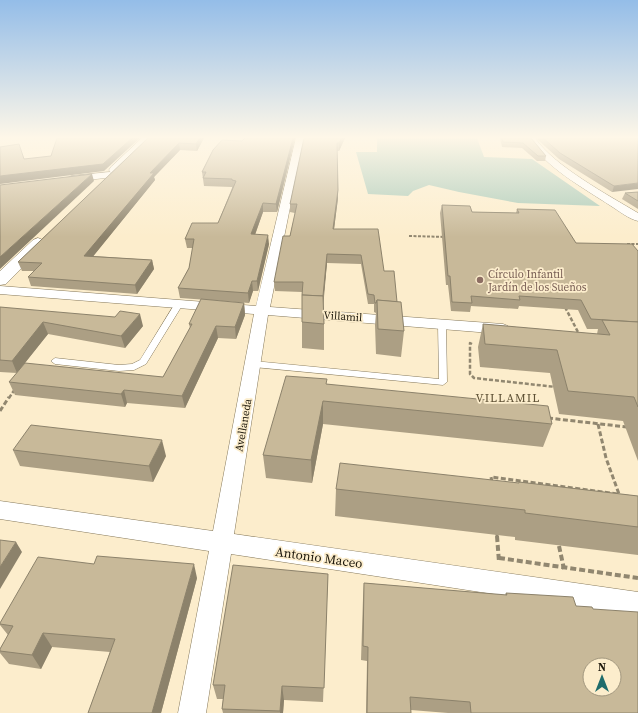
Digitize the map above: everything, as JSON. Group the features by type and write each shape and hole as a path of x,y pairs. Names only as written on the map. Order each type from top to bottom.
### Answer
{"street":[{"path":"92,191 114,171"},
{"name":"Avellaneda","path":"192,713 223,543 262,310 293,171"},
{"path":"567,171 638,218"},
{"path":"63,180 110,175"},
{"path":"605,196 618,195"},
{"path":"0,280 46,236"},
{"name":"Villamil","path":"0,290 518,330"},
{"name":"Antonio Maceo","path":"0,510 638,604"}],"lane":[{"path":"54,361 119,368 134,367 142,362 179,304"},
{"path":"253,364 443,382 442,324"}],"path":[{"path":"409,236 448,237"},
{"path":"625,244 638,244"},
{"path":"564,304 580,335"},
{"path":"478,344 470,344 470,374 474,378 560,387"},
{"path":"0,411 19,384"},
{"path":"541,417 631,428"},
{"path":"598,424 618,494"},
{"path":"492,484 491,477 625,495"},
{"path":"496,529 501,584"},
{"path":"499,558 638,578"}],"green space":[{"path":"362,171 550,171 600,206 518,203 429,185 413,191 408,196 368,194"}],"building":[{"path":"0,171 41,171 0,176"},
{"path":"113,171 152,171 150,173 154,173 84,256 152,260 135,285 28,277 42,263 18,262"},
{"path":"284,171 276,204 263,203 251,234 268,235 257,281 252,281 248,293 178,288 189,268 194,239 185,239 192,223 218,223 236,181 232,179 203,178 206,172 202,172"},
{"path":"297,171 338,171 338,190 333,229 378,229 384,271 394,271 397,302 377,300 375,303 374,295 368,294 361,255 327,254 323,296 302,295 303,282 274,282 283,236 290,236 297,204 290,204"},
{"path":"590,171 638,171 638,183 614,186"},
{"path":"92,174 0,257 0,185"},
{"path":"638,192 638,201 625,193"},
{"path":"442,205 470,206 472,212 519,213 517,209 555,210 576,243 632,244 638,251 638,322 591,319 581,300 519,296 520,300 471,296 472,303 452,302 450,276 448,276"},
{"path":"302,295 323,296 324,324 302,322"},
{"path":"201,299 244,303 235,327 216,326 182,396 124,390 121,394 9,382 25,363 163,377 192,324 189,324"},
{"path":"377,300 401,302 404,331 378,329"},
{"path":"0,307 115,317 120,311 140,314 121,336 43,322 12,361 0,360"},
{"path":"602,320 638,322 638,407 634,397 568,391 557,350 485,344 483,324 610,335"},
{"path":"286,376 327,379 326,384 548,406 552,424 323,401 311,460 263,455"},
{"path":"31,425 162,440 149,466 13,450"},
{"path":"340,463 638,496 638,527 525,513 525,510 336,489"},
{"path":"0,540 16,542 0,567"},
{"path":"97,556 194,564 152,713 88,713 115,639 43,633 32,655 0,651 13,626 0,623 38,557 94,564"},
{"path":"233,565 328,574 324,688 282,686 280,711 222,709 225,685 213,685"},
{"path":"364,583 507,595 506,593 573,597 576,606 592,607 593,609 638,612 638,713 471,713 470,702 410,697 411,713 367,713 368,647 363,646"}],"place":[{"name":"Círculo Infantil Jardín de los Sueños","path":"480,280"}],"district":[{"name":"VILLAMIL","path":"508,398"}]}
